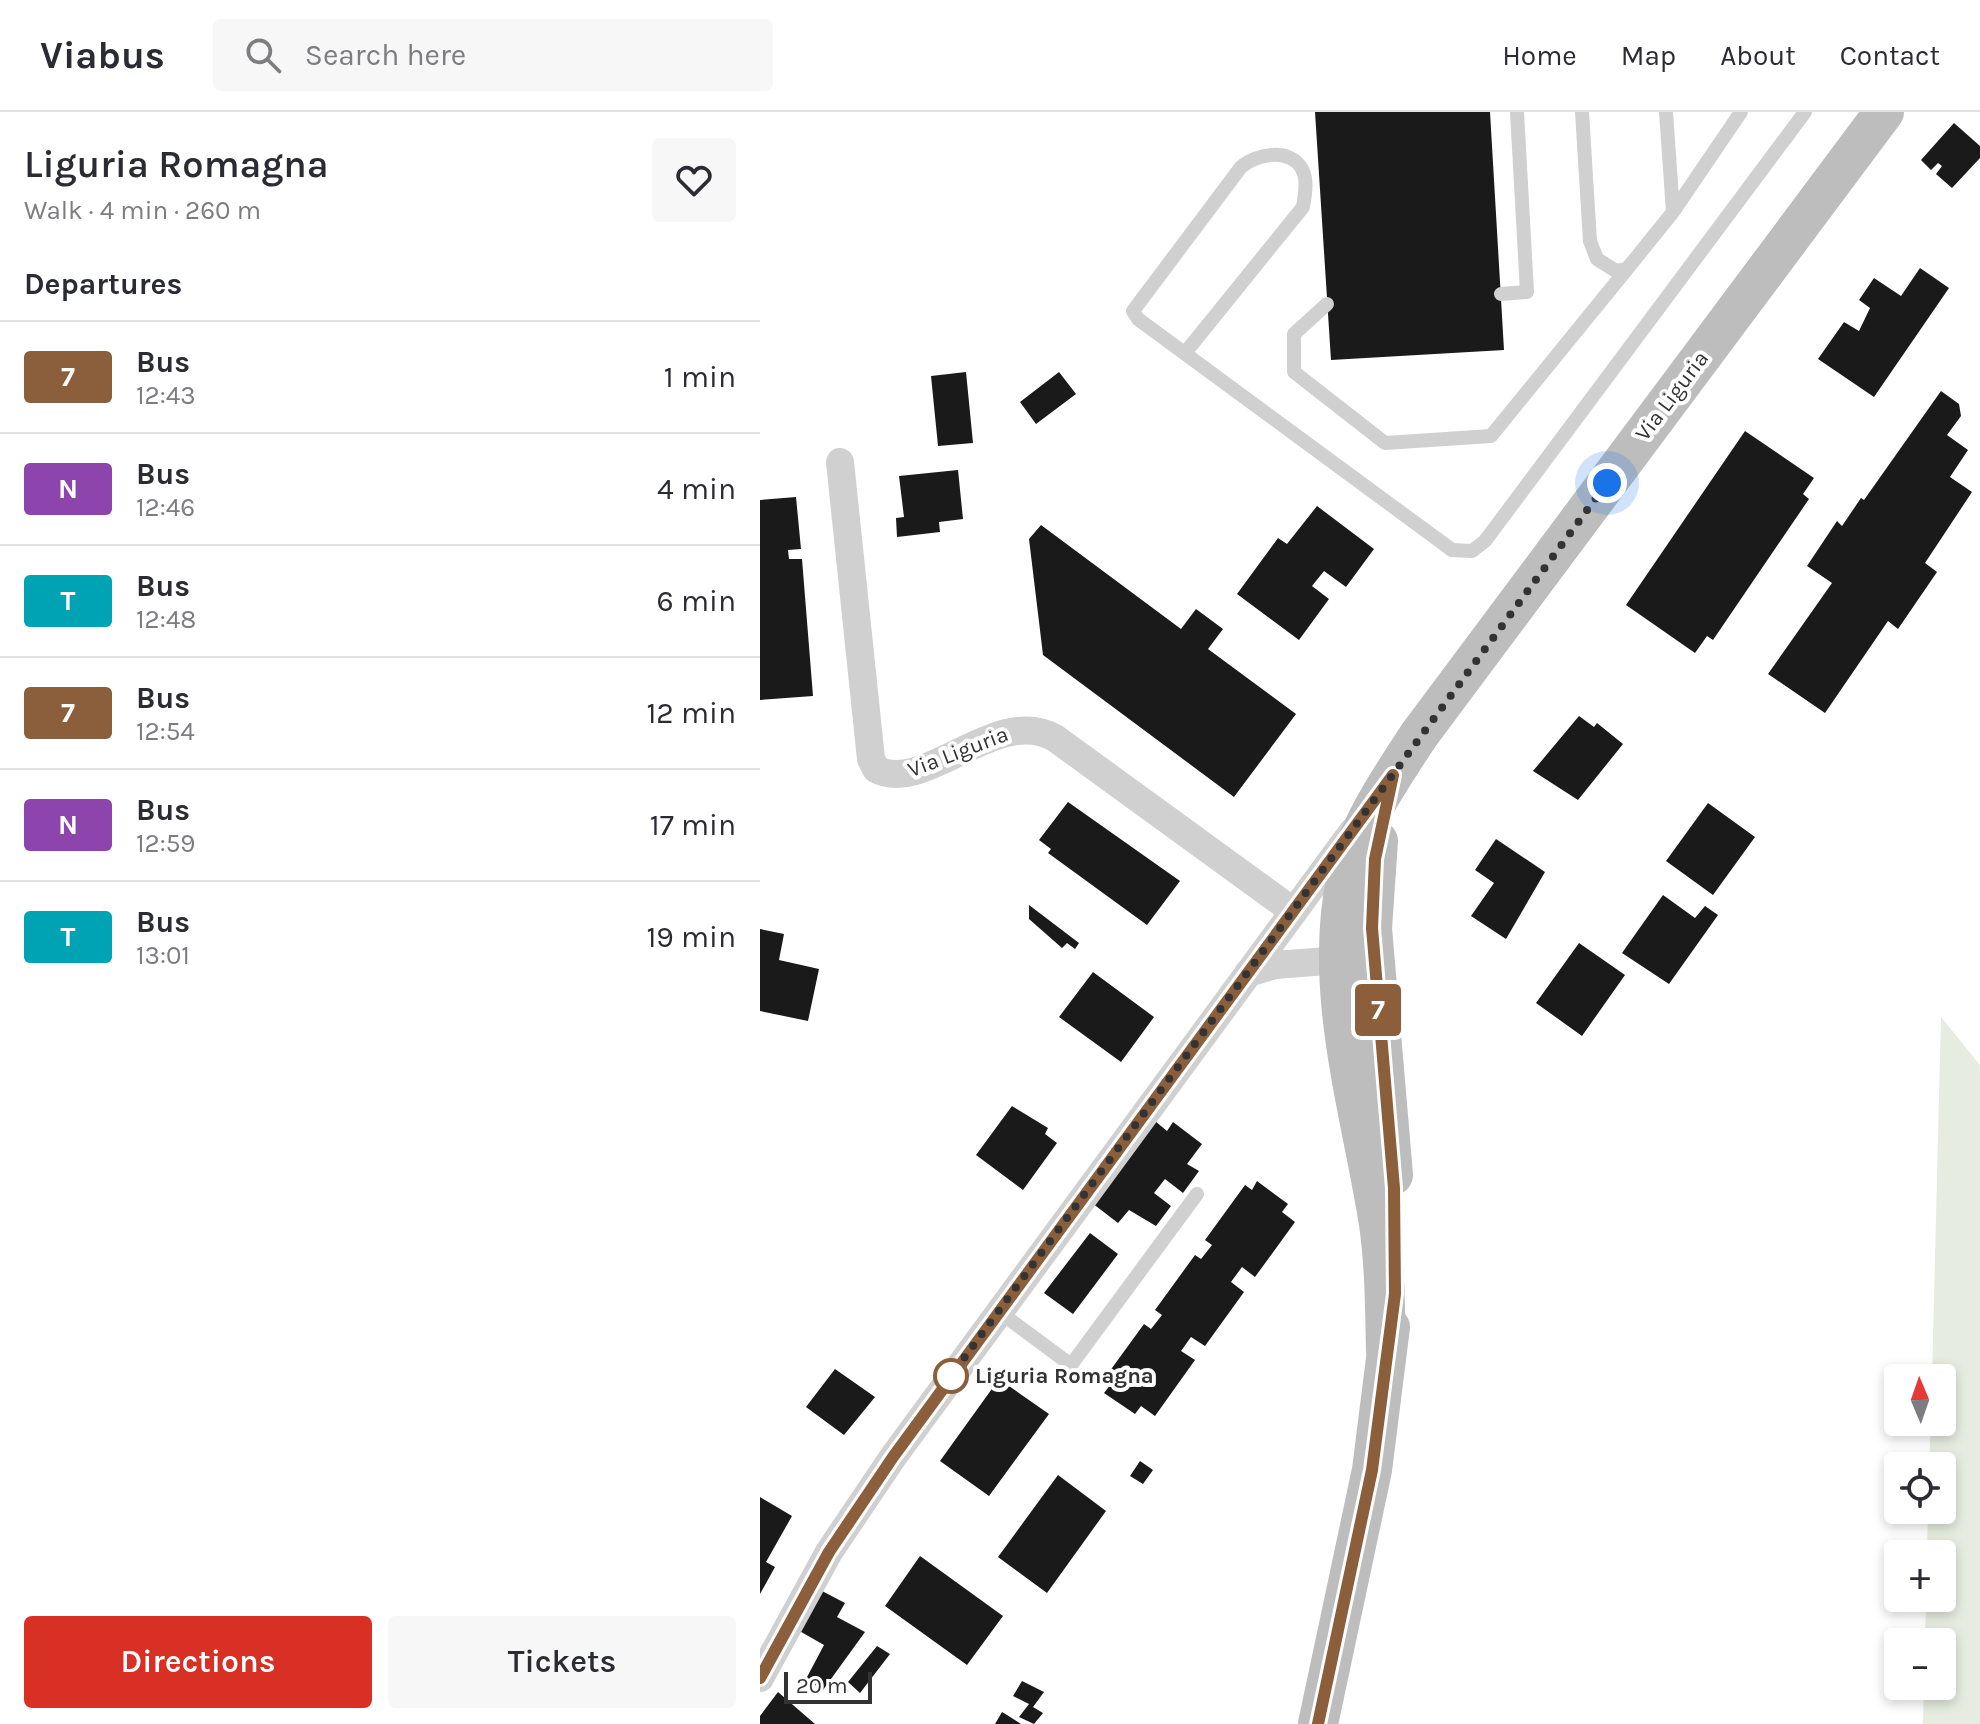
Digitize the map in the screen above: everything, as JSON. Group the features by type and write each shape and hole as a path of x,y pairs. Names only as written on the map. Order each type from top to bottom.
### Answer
{"main road":[{"name":"Via Liguria","path":"1393,775 1419,735 1884,112"},
{"path":"1386,1351 1379,1226 1352,1078 1340,960 1353,893 1380,828 1393,775"},
{"path":"1318,1724 1372,1470 1397,1248 1353,893"}],"street":[{"name":"Via Liguria","path":"840,462 871,759 876,769 885,774 908,772 1013,730 1035,729 1055,738 1293,911"},
{"name":"Via Liguria","path":"1340,960 1360,946 1353,893 1393,775"},
{"name":"Via Liguria","path":"760,1678 829,1552 998,1310 1293,911 1353,893"},
{"path":"1248,973 1294,962 1340,960"}],"lane":[{"path":"1501,294 1527,292 1517,112"},
{"path":"1582,112 1590,241 1605,267 1616,271 1627,269"},
{"path":"1666,112 1673,212"},
{"path":"1327,304 1294,334 1294,372 1385,443 1491,436 1673,212 1741,112"},
{"path":"1185,353 1303,207 1306,189 1303,170 1295,161 1278,155 1250,159 1135,304 1133,311 1138,319 1452,550 1472,551 1485,541 1805,112"},
{"path":"998,1310 1071,1365 1197,1194"}],"shaded area":[{"path":"1941,1017 1980,1065 1980,1724 1923,1724 1924,1700 1956,1700 1956,1628 1925,1628 1926,1612 1956,1612 1956,1540 1927,1540 1928,1524 1956,1524 1956,1452 1930,1452 1930,1436 1956,1436 1956,1364 1932,1364"}],"building":[{"path":"1315,112 1490,112 1504,350 1331,360"},
{"path":"1954,123 1980,146 1980,158 1952,188 1936,174 1942,166 1938,163 1931,170 1921,160"},
{"path":"1920,268 1949,288 1874,397 1818,359 1844,322 1859,331 1870,308 1859,300 1874,278 1901,296"},
{"path":"966,372 973,443 938,446 931,376"},
{"path":"1059,372 1076,394 1036,424 1020,402"},
{"path":"1941,391 1959,404 1961,416 1947,435 1968,450 1950,477 1972,492 1925,563 1937,572 1898,629 1888,621 1825,713 1768,674 1832,583 1807,566 1837,521 1842,526 1861,498 1864,500"},
{"path":"1745,431 1814,478 1803,494 1809,499 1713,640 1707,636 1695,653 1626,605"},
{"path":"958,470 963,519 939,522 940,532 897,537 896,518 904,517 899,476"},
{"path":"796,497 801,549 788,550 789,559 802,559 813,696 760,700 760,500"},
{"path":"1317,506 1374,549 1346,587 1324,571 1312,586 1329,599 1299,640 1237,594 1278,538 1287,544"},
{"path":"1041,525 1181,629 1196,609 1223,629 1208,649 1296,714 1234,797 1043,655 1029,539"},
{"path":"1579,716 1594,727 1597,723 1623,744 1578,800 1533,771"},
{"path":"1068,802 1180,881 1147,925 1048,853 1051,849 1039,840"},
{"path":"1708,803 1755,837 1713,895 1666,861"},
{"path":"1496,839 1545,872 1506,939 1471,916 1494,883 1475,870"},
{"path":"1663,895 1695,918 1705,906 1718,915 1669,984 1622,953"},
{"path":"1029,905 1079,943 1075,949 1067,943 1062,948 1029,919"},
{"path":"760,929 784,934 779,960 819,969 808,1021 760,1011"},
{"path":"1579,943 1625,975 1582,1036 1536,1003"},
{"path":"1093,972 1154,1017 1121,1062 1059,1017"},
{"path":"1012,1106 1048,1128 1045,1134 1057,1143 1023,1190 976,1155"},
{"path":"1155,1121 1167,1131 1173,1122 1202,1144 1187,1164 1199,1171 1183,1193 1165,1179 1154,1193 1171,1206 1156,1226 1129,1210 1118,1223 1092,1203"},
{"path":"1257,1181 1288,1204 1282,1212 1295,1222 1255,1277 1242,1267 1231,1282 1244,1292 1205,1346 1191,1337 1181,1351 1195,1360 1155,1416 1141,1406 1135,1414 1104,1393 1111,1384 1104,1379 1144,1324 1151,1329 1162,1315 1155,1310 1195,1255 1201,1259 1212,1245 1205,1240 1245,1185 1252,1190"},
{"path":"1090,1233 1118,1254 1073,1314 1044,1293"},
{"path":"835,1369 875,1397 844,1435 806,1407"},
{"path":"999,1379 1049,1414 989,1496 940,1461"},
{"path":"1140,1461 1153,1470 1143,1484 1130,1476"},
{"path":"1058,1475 1106,1511 1047,1593 998,1557"},
{"path":"760,1497 792,1516 766,1562 775,1567 760,1594"},
{"path":"920,1556 1003,1616 967,1665 885,1606"},
{"path":"822,1591 845,1603 837,1617 865,1632 823,1690 806,1679 824,1645 796,1629"},
{"path":"877,1646 890,1654 860,1693 848,1682"},
{"path":"1022,1681 1044,1692 1033,1707 1043,1713 1034,1724 1019,1717 1029,1704 1013,1696"},
{"path":"778,1692 815,1724 760,1724 760,1716"},
{"path":"1002,1712 1007,1715 1021,1724 995,1724"}],"bus line":[{"name":"7","path":"760,1678 829,1552 893,1457 1393,775 1375,859 1372,928 1394,1188 1397,1248 1395,1294 1372,1470 1318,1724"}],"place":[{"name":"Liguria Romagna","path":"951,1376"}],"route":[{"path":"951,1376 945,1384 998,1310 1101,1176 1419,735 1607,483"}]}
